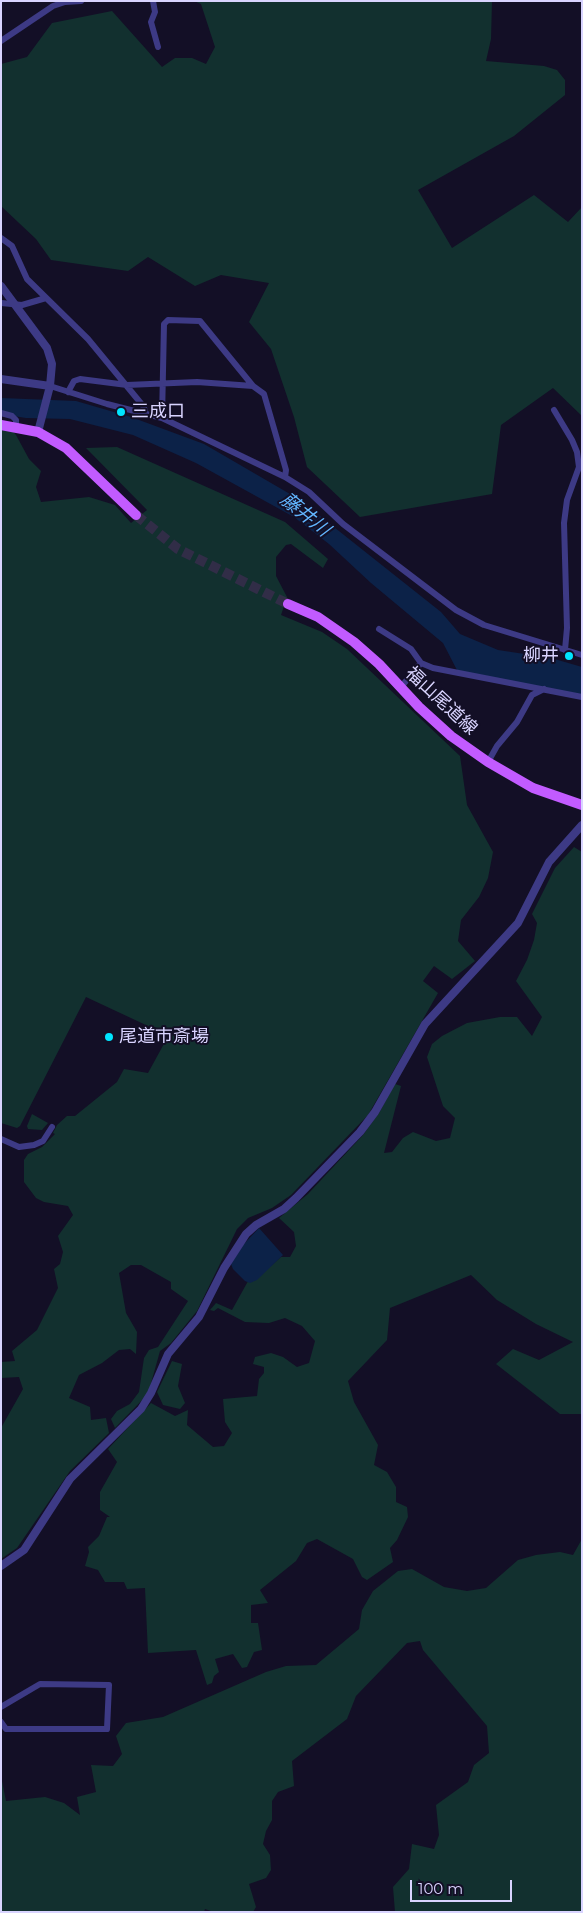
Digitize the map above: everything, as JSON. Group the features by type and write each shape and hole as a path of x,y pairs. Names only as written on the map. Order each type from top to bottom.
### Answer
{"main road":[{"path":"1,426 39,428 82,460 136,515"},
{"name":"福山尾道線","path":"288,604 318,617 354,642 451,736 488,762 528,786 582,806"}],"street":[{"path":"47,10 48,1"},
{"path":"1,41 47,10 65,2 81,1"},
{"path":"153,1 155,12 150,22 158,47"},
{"path":"1,238 12,246 27,279 88,339 144,407 145,414"},
{"path":"1,286 47,348 52,364 49,390 39,428"},
{"path":"1,303 15,305 46,298"},
{"path":"162,418 164,324 168,320 200,321 253,386 264,394 286,470 285,477"},
{"path":"1,379 49,390 68,392 162,418 285,477 309,492 344,524 456,610 484,624 582,655"},
{"path":"68,392 74,381 80,379 126,385 197,382 253,386"},
{"path":"554,410 578,452 579,467 567,500 564,523 567,628 565,650"},
{"path":"1,413 12,416 16,420 16,427"},
{"path":"379,629 411,649 421,663 434,668 582,697"},
{"path":"401,687 421,663"},
{"path":"488,762 497,746 518,722 532,695 545,689"},
{"path":"1,1566 24,1550 70,1478 141,1409 151,1393 168,1354 199,1317 224,1268 246,1234 256,1225 284,1209 360,1132 374,1112 425,1024 518,923 550,862 582,825"},
{"path":"1,1139 19,1147 34,1146 43,1141 52,1126"},
{"path":"1,1707 40,1684 109,1685 107,1729 6,1728 1,1722"}],"green space":[{"path":"194,1 492,1 491,39 486,61 544,66 557,70 565,80 565,95 514,136 418,190 452,248 534,195 568,222 582,207 582,416 553,388 501,425 492,494 360,517 307,467 294,417 271,349 249,322 269,283 221,275 195,286 148,257 128,271 51,260 36,239 1,206 1,64 27,57 52,23 112,11 162,67 175,58 192,58 206,64 215,47 201,4"},
{"path":"1,422 5,422 16,435 29,459 41,471 36,487 41,502 89,497 115,505 131,523 147,510 86,448 117,447 285,522 328,559 323,568 291,544 286,545 276,557 276,576 287,597 281,615 322,632 347,649 460,756 467,805 493,852 488,878 479,897 461,920 458,941 475,961 452,979 434,966 423,981 438,993 368,1115 291,1195 272,1208 248,1218 237,1229 197,1311 171,1343 160,1351 148,1394 115,1428 111,1419 117,1411 130,1404 139,1392 144,1358 149,1350 158,1347 188,1301 171,1289 171,1282 141,1265 131,1265 119,1273 126,1313 137,1332 136,1354 130,1349 119,1350 102,1363 79,1375 69,1398 90,1407 91,1420 106,1418 109,1433 70,1471 17,1548 1,1559 1,1428 23,1389 19,1377 1,1378 1,1362 15,1361 12,1351 37,1330 58,1288 54,1269 60,1264 63,1252 58,1236 73,1215 68,1206 44,1202 36,1198 24,1182 24,1160 28,1154 42,1147 55,1134 53,1133 57,1125 67,1116 75,1116 117,1082 124,1069 148,1073 171,1031 148,1026 86,997 20,1126 17,1128 1,1123"},
{"path":"574,847 582,852 582,1414 560,1414 496,1364 513,1349 539,1360 573,1342 536,1324 497,1300 471,1275 390,1308 387,1340 348,1381 354,1402 378,1445 374,1465 387,1472 396,1487 396,1502 407,1507 408,1517 397,1540 390,1548 393,1562 367,1580 362,1577 353,1559 317,1539 307,1543 296,1561 260,1590 268,1603 251,1605 251,1623 258,1623 262,1650 254,1652 247,1667 242,1668 233,1654 215,1659 219,1672 214,1676 212,1683 207,1685 196,1650 148,1653 145,1588 127,1589 124,1582 105,1582 98,1570 85,1566 89,1552 88,1547 99,1536 107,1517 110,1517 100,1510 100,1492 117,1462 108,1449 151,1403 175,1416 188,1410 187,1425 213,1447 224,1446 232,1433 225,1422 223,1399 257,1396 259,1379 264,1373 264,1367 253,1364 255,1357 271,1353 283,1357 297,1367 309,1363 315,1341 302,1326 285,1318 269,1323 245,1322 218,1308 214,1311 210,1310 216,1303 232,1310 252,1274 271,1266 281,1257 290,1257 296,1246 294,1232 279,1218 308,1194 363,1135 379,1113 395,1084 401,1086 384,1153 392,1152 403,1138 413,1132 436,1141 450,1138 455,1118 443,1106 427,1057 432,1044 442,1036 467,1023 500,1017 517,1017 532,1036 542,1017 516,981 527,960 534,940 537,923 532,914 555,868"},
{"path":"32,1114 48,1123 42,1130 28,1129 27,1126"},
{"path":"172,1361 182,1364 178,1386 185,1403 180,1409 163,1405 157,1392"},
{"path":"582,1539 582,1912 395,1912 393,1887 409,1869 412,1844 434,1849 439,1835 436,1805 468,1782 474,1765 489,1753 487,1726 423,1650 420,1641 407,1643 356,1696 347,1719 292,1761 294,1786 278,1792 272,1801 272,1820 266,1831 263,1844 270,1855 271,1870 266,1878 249,1884 256,1907 253,1912 214,1912 205,1909 204,1912 1,1912 1,1776 6,1801 45,1797 64,1803 80,1815 77,1797 96,1792 91,1765 113,1766 122,1754 116,1736 126,1723 163,1717 266,1672 286,1666 316,1665 359,1629 362,1610 373,1591 398,1571 412,1569 444,1587 467,1591 486,1588 518,1560 536,1555 560,1552 573,1555"}],"water":[{"name":"藤井川","path":"1,398 76,401 131,417 204,444 290,494 315,512 441,612 460,634 498,650 551,658 582,667 582,695 458,672 443,643 371,583 329,544 294,517 196,463 133,435 70,419 26,418 1,414"},
{"path":"259,1228 283,1255 257,1280 250,1283 245,1281 233,1269 231,1264 243,1245"}],"tunnel":[{"path":"136,515 178,549 288,604"}],"place":[{"name":"三成口","path":"121,412"},
{"name":"柳井","path":"569,656"},
{"name":"尾道市斎場","path":"109,1037"}]}
